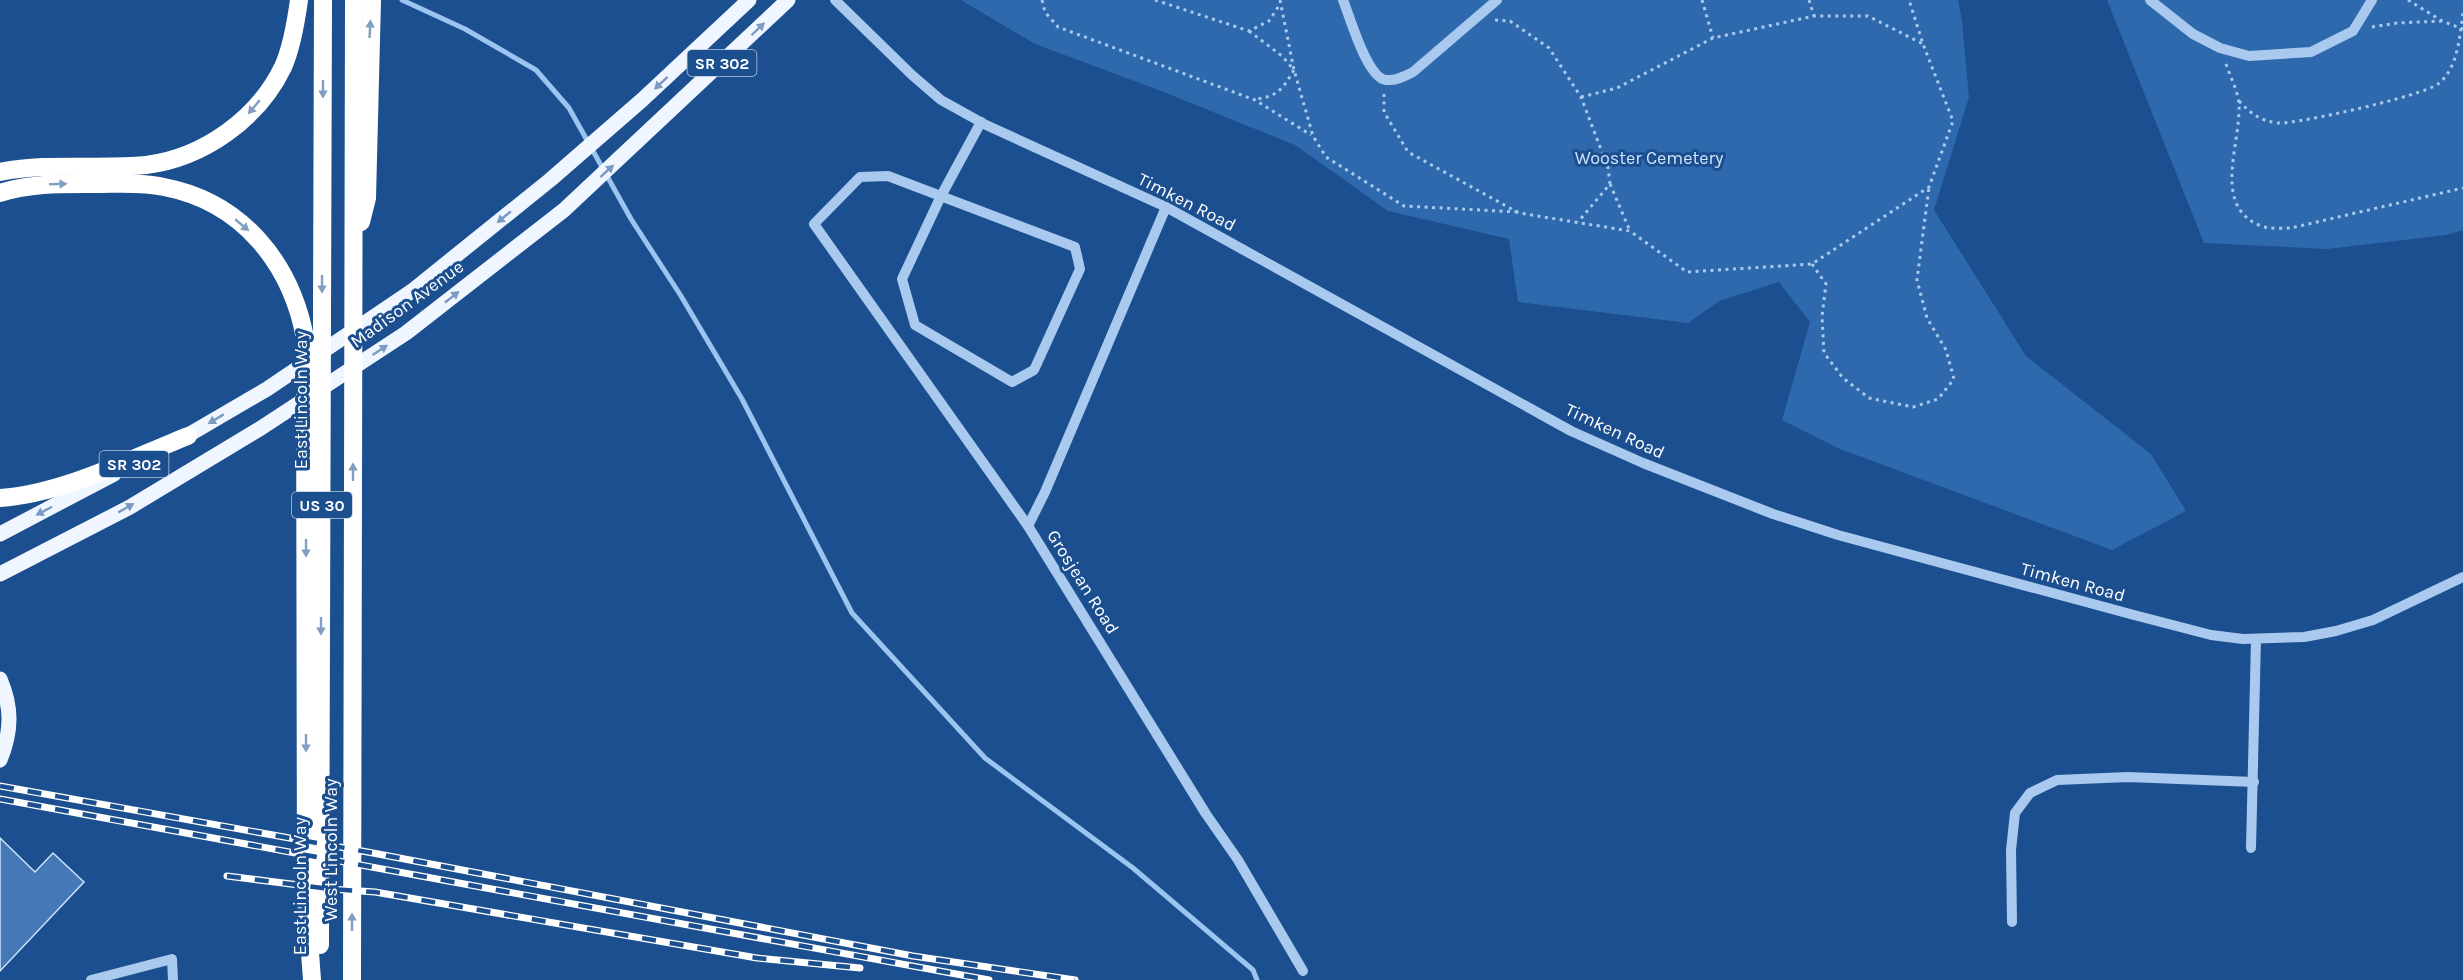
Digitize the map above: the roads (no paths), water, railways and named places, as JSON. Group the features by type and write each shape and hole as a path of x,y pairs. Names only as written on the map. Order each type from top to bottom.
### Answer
{"highway":[{"name":"East Lincoln Way","path":"320,980 323,0"},
{"name":"US 30","path":"354,0 362,53"},
{"path":"362,53 372,0"},
{"path":"0,172 51,165 147,165 199,150 225,135 266,93 283,67 297,8"},
{"name":"West Lincoln Way","path":"352,980 353,259 362,53"},
{"path":"0,193 28,186 135,184 165,187 194,196 222,209 260,240 276,261 300,310 305,338 306,898 312,980"},
{"path":"0,498 56,488 188,435"}],"main road":[{"name":"Madison Avenue","path":"0,534 188,435 267,389 412,291 550,180 642,100 749,0"},
{"name":"Madison Avenue","path":"0,574 129,507 261,428 406,333 564,210 788,0"},
{"path":"0,679 8,698 11,716 5,748 0,760"}],"street":[{"name":"Timken Road","path":"836,0 912,75 941,100 981,122 1166,207 1571,431 1713,492 1816,528 1906,554 2211,635 2256,639 2304,637 2373,620 2463,577"},
{"path":"1343,0 1368,62 1376,76 1385,80 1397,79 1413,72 1497,0"},
{"path":"2150,0 2193,34 2220,48 2249,56 2311,52 2353,31 2372,0"},
{"path":"941,196 1075,247 1080,269 1034,370 1012,382 915,325 902,279 941,196 981,122"},
{"name":"Grosjean Road","path":"941,196 888,176 860,177 814,224 1028,526 1206,814 1238,860 1303,971"},
{"path":"1028,526 1045,492 1166,207"},
{"path":"2250,848 2254,782 2256,639"},
{"path":"2012,922 2011,849 2015,813 2030,793 2057,780 2092,778 2128,777 2254,782"},
{"path":"91,980 172,959 173,980"}],"waterway":[{"path":"402,0 465,29 536,70 569,108 631,219 681,296 742,399 852,613 985,758 1133,868 1253,970 1257,980"}],"railway":[{"path":"0,786 373,853 913,956 1075,980"},
{"path":"0,799 989,980"},
{"path":"227,876 375,892 757,958 860,968"}],"park label":[{"name":"Wooster Cemetery","path":"1649,158"}]}
